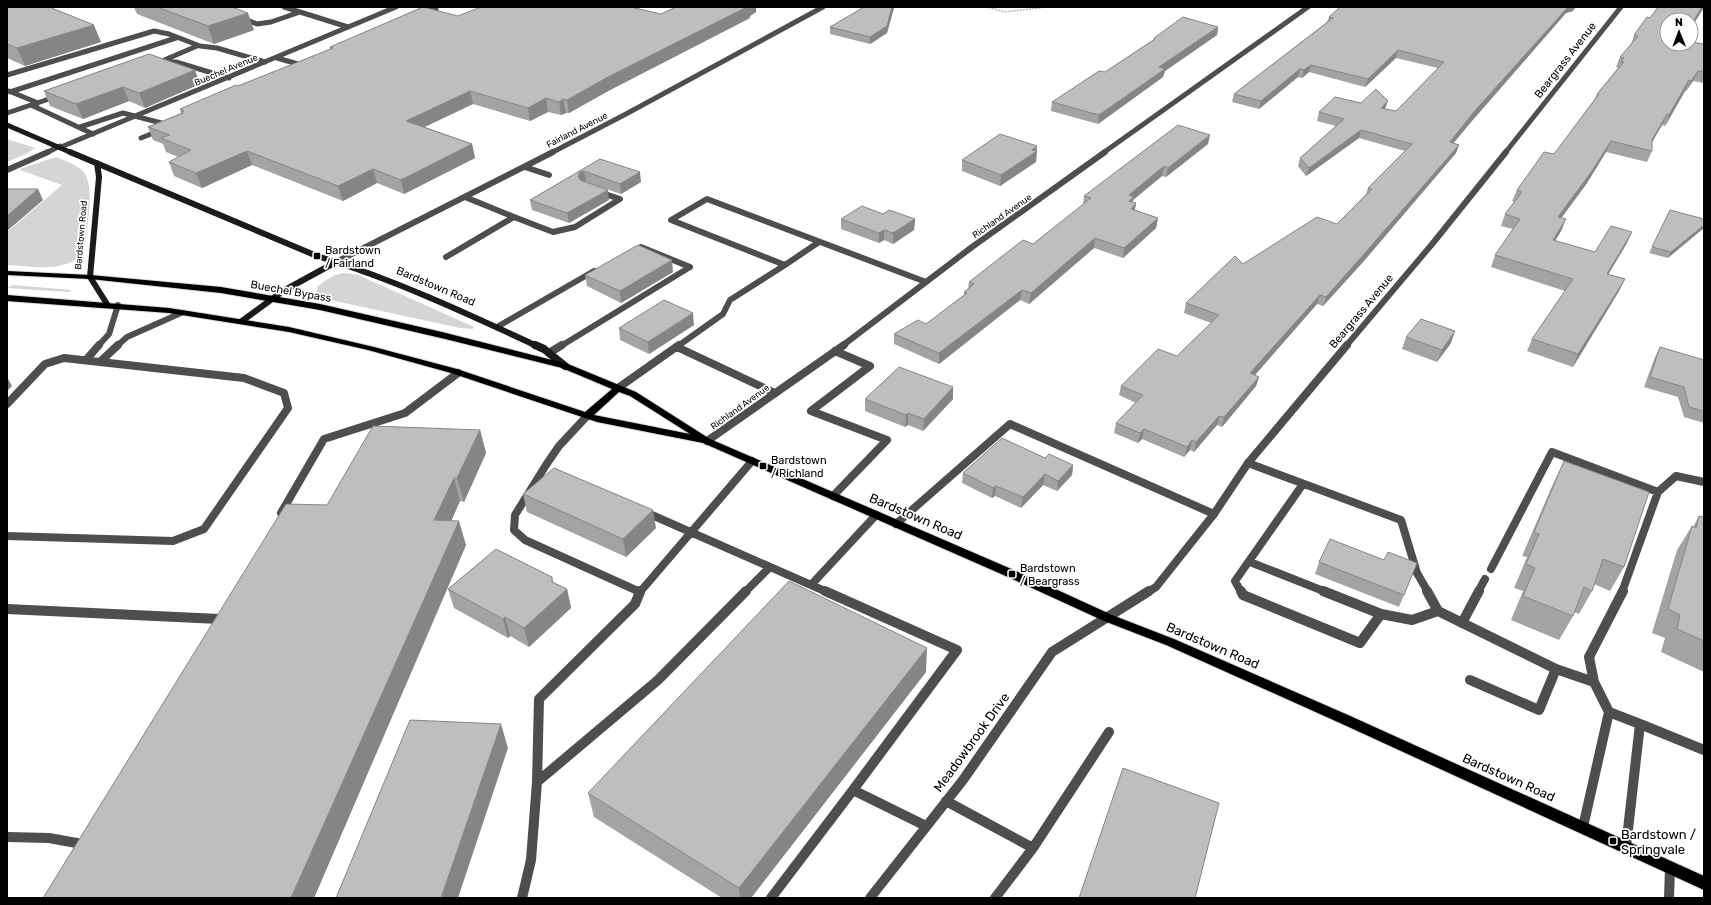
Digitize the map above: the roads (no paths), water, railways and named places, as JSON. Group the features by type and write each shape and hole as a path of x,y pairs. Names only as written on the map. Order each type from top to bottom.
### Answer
{"main road":[{"name":"Bardstown Road","path":"7,125 61,146 97,163 317,256 365,272 498,327 544,349 565,366 633,394 707,441 1108,618 1170,642 1626,846 1704,883"},
{"name":"Bardstown Road","path":"97,163 99,177 90,277 107,304"},
{"path":"7,298 118,305 242,321 283,291 336,262"},
{"name":"Buechel Bypass","path":"7,273 90,277 221,290 272,300 320,307 382,320 565,366"},
{"name":"Bardstown Road","path":"242,321 327,338 458,373 587,416 707,441"},
{"path":"587,416 618,388"}],"street":[{"path":"284,7 348,27"},
{"name":"Buechel Avenue","path":"7,170 61,146 229,78 396,7"},
{"path":"426,7 436,10 428,14"},
{"name":"Fairland Avenue","path":"336,262 525,167 823,7"},
{"name":"Richland Avenue","path":"707,441 835,351 926,282 1257,42 1308,7"},
{"name":"Beargrass Avenue","path":"1108,618 1156,586 1214,514 1248,463 1433,243 1621,7"},
{"path":"235,15 257,24 271,22 300,12"},
{"path":"7,75 148,32 161,31 197,46 217,48 265,62"},
{"path":"9,91 176,38"},
{"path":"152,64 197,46"},
{"path":"277,58 304,66"},
{"path":"160,62 176,62 229,78"},
{"path":"297,69 311,63"},
{"path":"9,91 38,103"},
{"path":"7,113 67,93"},
{"path":"31,105 93,134"},
{"path":"80,127 123,113 171,125"},
{"path":"141,138 178,122"},
{"path":"525,167 548,175"},
{"path":"466,197 554,232 575,226 620,199 591,188"},
{"path":"785,265 671,220 707,199 926,282"},
{"path":"446,257 514,217"},
{"path":"618,388 723,314 730,300 819,242"},
{"path":"549,353 690,267 639,246 632,250"},
{"path":"498,327 598,269"},
{"path":"86,360 109,334 118,305"},
{"path":"100,362 127,337 181,313"},
{"path":"677,347 775,393"},
{"path":"833,496 887,440 811,411 870,366 835,351"},
{"path":"7,404 45,364 64,358 244,378 284,393 288,408 204,529 173,541 7,536"},
{"path":"277,518 324,438 404,413 458,373"},
{"path":"587,416 559,446 550,467 514,516 514,530 525,540 593,571 628,584 640,592"},
{"path":"896,524 1010,424 1214,514"},
{"path":"1491,568 1552,452 1658,492"},
{"path":"522,898 531,860 537,782 540,700 635,604 640,592 752,461"},
{"path":"1248,463 1401,520 1417,573 1438,611 1556,669 1594,682"},
{"path":"1704,482 1676,476 1658,492 1623,591 1589,657 1594,682 1610,712 1704,750"},
{"path":"1303,484 1250,562 1235,581 1243,595 1360,643 1381,614"},
{"path":"639,509 689,533 770,567 957,650 771,898"},
{"path":"811,585 876,515"},
{"path":"1250,562 1381,614 1412,620 1438,611"},
{"path":"537,782 658,680 770,567"},
{"path":"1462,623 1485,579"},
{"path":"7,609 219,619"},
{"name":"Meadowbrook Drive","path":"870,898 946,801 1052,652 1108,618"},
{"path":"1470,680 1539,710 1556,669"},
{"path":"1582,827 1610,712"},
{"path":"1626,846 1640,724"},
{"path":"995,898 1033,848 1109,732"},
{"path":"853,790 926,826"},
{"path":"946,801 1033,848"},
{"path":"7,837 49,838 82,844"},
{"path":"1669,898 1670,867"}],"place":[{"name":"Bardstown / Fairland","path":"317,256"},
{"name":"Bardstown / Richland","path":"763,466"},
{"name":"Bardstown / Beargrass","path":"1012,574"},
{"name":"Bardstown / Springvale","path":"1613,841"}]}
